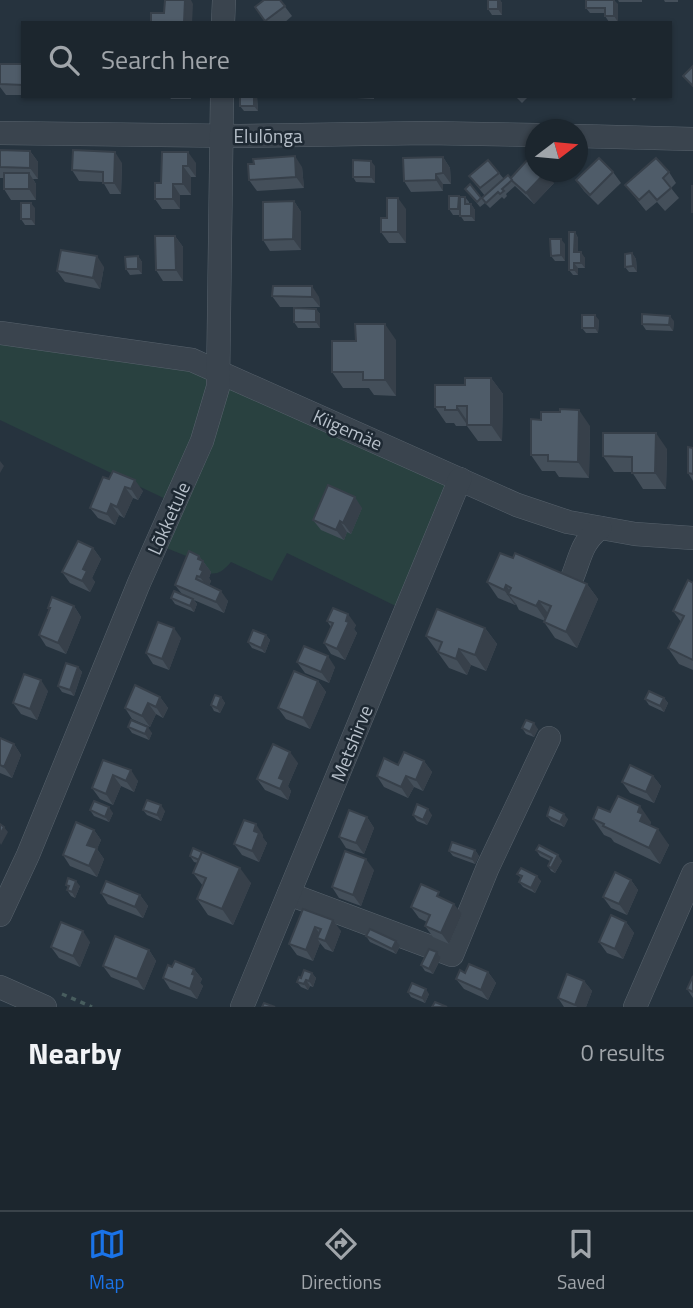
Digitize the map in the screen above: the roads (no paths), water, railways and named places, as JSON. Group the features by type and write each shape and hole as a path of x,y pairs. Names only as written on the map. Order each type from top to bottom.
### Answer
{"street":[{"path":"223,21 224,0"},
{"name":"Lõkketule","path":"0,915 28,855 139,583 202,441 218,387 222,98"},
{"name":"Elulõnga","path":"0,133 525,135"},
{"path":"588,136 693,139"},
{"name":"Kiigemäe","path":"0,333 192,360 517,505 568,522 635,534 693,538"},
{"name":"Metshirve","path":"242,1007 460,479"},
{"path":"572,578 582,547 589,536 600,528"},
{"path":"289,894 452,955 488,867 549,738"},
{"path":"635,1007 693,874"},
{"path":"0,987 46,1007"}]}
